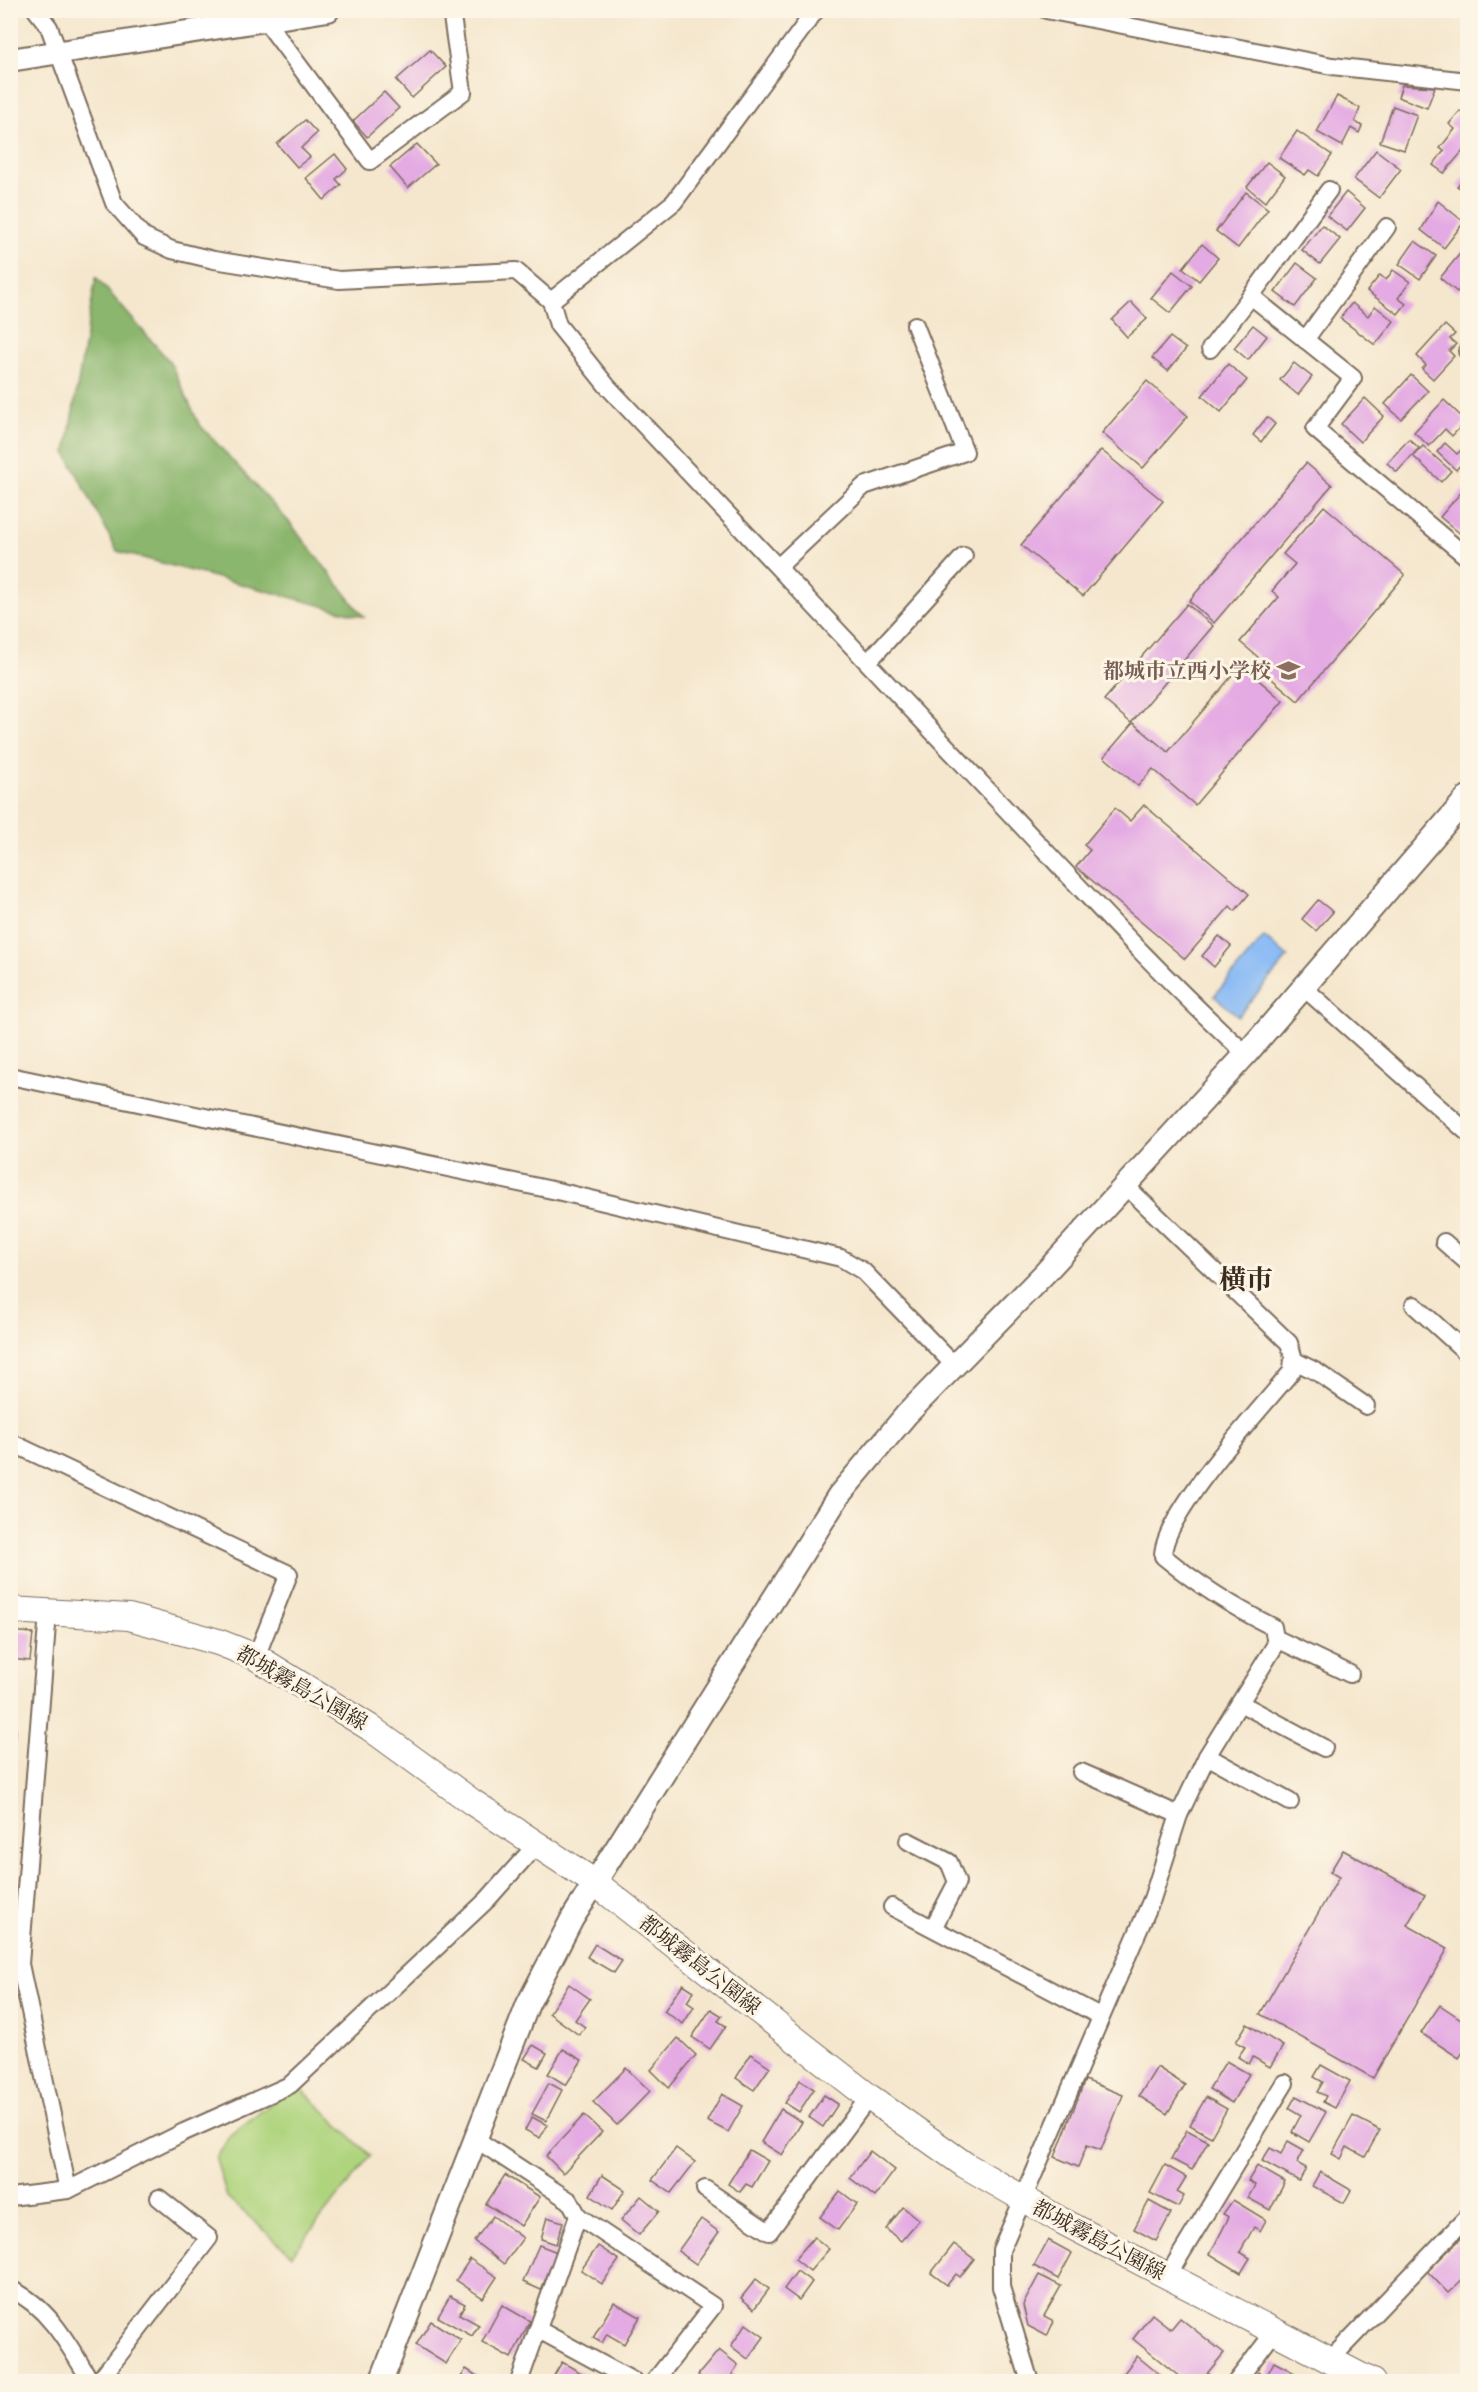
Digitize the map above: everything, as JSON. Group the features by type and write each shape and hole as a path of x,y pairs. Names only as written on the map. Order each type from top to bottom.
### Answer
{"main road":[{"name":"都城霧島公園線","path":"10,1610 129,1617 218,1642 256,1657 369,1727 536,1845 594,1882 869,2097 965,2165 1024,2200 1167,2277 1372,2382"}],"street":[{"path":"36,10 49,27 114,203 144,237 172,250 214,260 339,280 516,271 551,301 558,325 607,386 868,662 1059,869 1187,999 1246,1054"},
{"path":"10,60 328,10"},
{"path":"265,20 370,162 464,92 451,10"},
{"path":"551,301 674,202 816,10"},
{"path":"1046,10 1332,66 1467,81"},
{"path":"1210,349 1329,190"},
{"path":"1305,340 1387,227"},
{"path":"1251,296 1353,378 1315,429 1467,558"},
{"path":"778,567 864,486 965,452 915,325"},
{"path":"868,662 964,556"},
{"path":"381,2382 528,2004 594,1882 839,1494 908,1414 1126,1186 1246,1054 1467,797"},
{"path":"1304,987 1467,1134"},
{"path":"10,1076 557,1191 841,1258 862,1271 955,1366"},
{"path":"1030,2382 1001,2287 1000,2250 1024,2200 1100,2016 1152,1899 1179,1815 1207,1756 1276,1644 1273,1627 1229,1605 1196,1583 1163,1556 1163,1548 1168,1534 1190,1495 1292,1371 1293,1360 1289,1343 1126,1186"},
{"path":"1444,1242 1467,1263"},
{"path":"1414,1305 1467,1354"},
{"path":"1293,1360 1317,1372 1366,1406"},
{"path":"10,1442 289,1574 256,1657"},
{"path":"48,1613 15,1964 68,2190"},
{"path":"1275,1638 1350,1674"},
{"path":"1240,1703 1324,1748"},
{"path":"1207,1756 1290,1802"},
{"path":"1081,1772 1179,1815"},
{"path":"908,1841 949,1862 957,1882 933,1928"},
{"path":"10,2197 68,2190 184,2132 290,2085 487,1900 536,1845"},
{"path":"892,1907 1100,2016"},
{"path":"1167,2277 1285,2083"},
{"path":"705,2189 769,2232 869,2097"},
{"path":"474,2138 570,2201 578,2216 713,2306 654,2382"},
{"path":"98,2382 209,2238 159,2198"},
{"path":"519,2382 578,2216"},
{"path":"1330,2360 1467,2216"},
{"path":"10,2289 23,2295 58,2328 90,2382"},
{"path":"538,2330 635,2382"},
{"path":"1236,2382 1275,2331"}],"green space":[{"path":"96,277 170,362 199,424 290,523 364,617 117,551 66,453"},
{"path":"297,2084 370,2156 292,2255 227,2197 216,2159 230,2135"}],"water":[{"path":"1264,937 1288,957 1238,1016 1214,996"}],"building":[{"path":"430,50 446,67 412,98 396,80"},
{"path":"1402,85 1435,87 1427,108 1398,97"},
{"path":"384,92 399,108 367,137 353,121"},
{"path":"1337,96 1360,108 1355,122 1362,126 1359,133 1351,128 1342,146 1317,132"},
{"path":"1393,106 1417,115 1404,150 1380,142"},
{"path":"1460,111 1468,118 1468,145 1444,173 1433,165 1444,151 1440,148 1455,129 1449,124"},
{"path":"305,120 317,133 301,148 310,157 297,167 277,144"},
{"path":"1297,131 1332,155 1318,176 1309,170 1305,175 1279,158"},
{"path":"417,144 436,164 408,188 390,167"},
{"path":"1376,150 1401,169 1379,198 1354,179"},
{"path":"335,154 347,169 336,179 341,185 324,200 306,178"},
{"path":"1267,162 1285,176 1265,202 1247,187"},
{"path":"1468,172 1468,193 1457,186"},
{"path":"1246,192 1268,209 1238,248 1216,231"},
{"path":"1346,192 1365,208 1347,231 1327,216"},
{"path":"1438,201 1464,222 1444,248 1421,230"},
{"path":"1322,225 1340,239 1320,264 1302,250"},
{"path":"1415,241 1436,256 1420,279 1399,264"},
{"path":"1202,244 1218,258 1199,281 1183,268"},
{"path":"1468,244 1468,279 1457,292 1440,278"},
{"path":"1297,263 1317,278 1295,307 1275,292"},
{"path":"1393,270 1410,282 1398,298 1406,304 1398,314 1367,291 1380,275 1386,280"},
{"path":"1173,271 1192,286 1170,313 1151,298"},
{"path":"1131,302 1147,319 1127,337 1112,320"},
{"path":"1352,303 1368,316 1375,306 1394,321 1375,345 1340,318"},
{"path":"1253,325 1267,336 1248,360 1234,348"},
{"path":"1445,325 1455,334 1450,339 1456,344 1449,351 1454,356 1433,379 1422,369 1426,365 1417,356"},
{"path":"1170,337 1186,349 1168,371 1152,358"},
{"path":"1294,363 1312,377 1298,395 1280,380"},
{"path":"1228,364 1247,380 1221,412 1202,396"},
{"path":"1411,375 1428,391 1401,419 1385,404"},
{"path":"1147,381 1188,416 1143,468 1102,433"},
{"path":"1365,398 1384,416 1360,442 1341,424"},
{"path":"1444,400 1466,421 1452,436 1445,429 1429,446 1414,432"},
{"path":"1267,417 1275,424 1261,442 1253,435"},
{"path":"1409,439 1419,448 1397,472 1387,463"},
{"path":"1445,443 1457,454 1461,450 1468,456 1456,470 1437,452"},
{"path":"1423,446 1451,471 1441,482 1413,456"},
{"path":"1101,450 1163,501 1083,596 1021,545"},
{"path":"1306,463 1332,485 1214,623 1189,601"},
{"path":"1463,490 1468,494 1468,540 1440,517"},
{"path":"1324,506 1405,575 1298,701 1253,663 1258,657 1240,642 1279,597 1272,591 1295,564 1283,554"},
{"path":"1187,604 1213,626 1131,723 1104,700"},
{"path":"1241,665 1283,701 1195,805 1153,769 1138,786 1104,757 1133,723 1168,752"},
{"path":"1144,805 1249,894 1235,911 1230,906 1185,959 1076,867 1090,850 1084,845 1115,808 1130,821"},
{"path":"1318,900 1333,912 1316,931 1302,919"},
{"path":"1219,936 1231,946 1214,967 1202,956"},
{"path":"10,1631 33,1633 30,1661 10,1659"},
{"path":"10,1730 16,1731 13,1765 10,1765"},
{"path":"1343,1850 1425,1895 1407,1925 1448,1948 1373,2078 1260,2014 1339,1877 1330,1872"},
{"path":"595,1944 622,1961 614,1973 587,1957"},
{"path":"569,1984 590,1999 575,2020 585,2027 579,2035 549,2013"},
{"path":"683,1984 694,1991 687,2002 694,2007 683,2024 664,2011"},
{"path":"1440,2005 1468,2024 1468,2045 1459,2058 1421,2033"},
{"path":"711,2009 722,2016 718,2021 726,2026 710,2049 692,2037"},
{"path":"1247,2024 1283,2046 1270,2067 1253,2057 1249,2064 1238,2057 1245,2047 1236,2042"},
{"path":"678,2038 696,2055 669,2088 651,2070"},
{"path":"533,2045 547,2053 539,2067 524,2059"},
{"path":"563,2049 582,2060 566,2085 548,2074"},
{"path":"751,2054 770,2067 754,2090 736,2078"},
{"path":"1226,2061 1249,2074 1232,2103 1209,2089"},
{"path":"1321,2065 1350,2081 1335,2108 1323,2102 1326,2096 1317,2092 1323,2082 1314,2077"},
{"path":"1157,2067 1185,2085 1167,2114 1139,2096"},
{"path":"626,2068 650,2091 617,2125 593,2102"},
{"path":"800,2080 814,2089 799,2112 785,2103"},
{"path":"1085,2080 1123,2095 1101,2150 1087,2145 1078,2167 1055,2157"},
{"path":"549,2083 562,2090 546,2121 532,2114"},
{"path":"722,2094 743,2106 728,2132 707,2121"},
{"path":"824,2095 838,2104 823,2127 809,2117"},
{"path":"1296,2096 1326,2112 1309,2142 1292,2132 1301,2115 1289,2108"},
{"path":"1206,2097 1227,2109 1211,2137 1190,2125"},
{"path":"781,2109 802,2122 782,2155 761,2142"},
{"path":"584,2115 602,2132 563,2173 546,2156"},
{"path":"1353,2116 1380,2130 1365,2157 1347,2147 1341,2159 1332,2154"},
{"path":"532,2117 547,2125 540,2138 525,2130"},
{"path":"1187,2130 1208,2141 1192,2170 1171,2159"},
{"path":"1288,2141 1304,2150 1297,2163 1306,2168 1299,2181 1262,2161 1270,2148 1281,2154"},
{"path":"676,2148 695,2162 671,2193 652,2180"},
{"path":"749,2150 768,2161 752,2187 746,2184 740,2192 728,2184"},
{"path":"870,2151 895,2170 875,2197 850,2178"},
{"path":"1165,2165 1186,2177 1177,2192 1184,2196 1178,2207 1150,2193"},
{"path":"1257,2166 1285,2182 1270,2210 1248,2198 1255,2185 1248,2181"},
{"path":"1320,2172 1351,2190 1344,2203 1312,2186"},
{"path":"505,2175 540,2197 521,2226 486,2204"},
{"path":"602,2175 625,2190 612,2210 590,2195"},
{"path":"840,2191 857,2204 838,2230 820,2217"},
{"path":"641,2196 659,2211 639,2235 621,2220"},
{"path":"1233,2200 1266,2220 1260,2231 1254,2227 1240,2252 1250,2258 1241,2273 1210,2254 1229,2217 1223,2214"},
{"path":"1149,2201 1171,2213 1156,2241 1134,2229"},
{"path":"903,2207 919,2220 901,2241 886,2229"},
{"path":"493,2216 523,2238 504,2264 474,2241"},
{"path":"547,2217 563,2222 556,2244 541,2239"},
{"path":"701,2219 719,2232 696,2264 678,2251"},
{"path":"1468,2232 1468,2274 1448,2293 1427,2271"},
{"path":"814,2237 829,2249 810,2271 795,2259"},
{"path":"1048,2240 1072,2253 1058,2279 1034,2266"},
{"path":"954,2244 974,2259 960,2277 956,2274 947,2285 931,2273"},
{"path":"539,2245 557,2252 541,2290 523,2282"},
{"path":"598,2246 619,2260 602,2284 581,2270"},
{"path":"470,2259 497,2277 483,2298 456,2280"},
{"path":"797,2271 812,2282 799,2300 784,2289"},
{"path":"1039,2275 1061,2286 1044,2316 1054,2321 1047,2336 1028,2326 1023,2305"},
{"path":"756,2279 769,2289 754,2309 741,2298"},
{"path":"450,2296 465,2304 459,2314 479,2325 472,2336 438,2317"},
{"path":"614,2302 640,2317 624,2344 607,2334 602,2343 593,2338"},
{"path":"502,2305 530,2321 511,2358 482,2342"},
{"path":"1152,2314 1171,2329 1180,2318 1224,2353 1200,2382 1186,2382 1133,2339"},
{"path":"431,2321 461,2340 446,2364 416,2345"},
{"path":"746,2324 764,2337 748,2359 731,2346"},
{"path":"719,2350 738,2365 732,2374 741,2382 705,2382 698,2375"},
{"path":"1137,2356 1160,2375 1154,2382 1117,2382"},
{"path":"562,2362 588,2377 585,2382 550,2382"},
{"path":"1274,2362 1295,2373 1290,2382 1253,2382 1258,2372 1266,2377"},
{"path":"466,2369 487,2382 458,2382"}],"place":[{"name":"都城市立西小学校","path":"1289,671"}],"district":[{"name":"横市","path":"1246,1280"}]}
